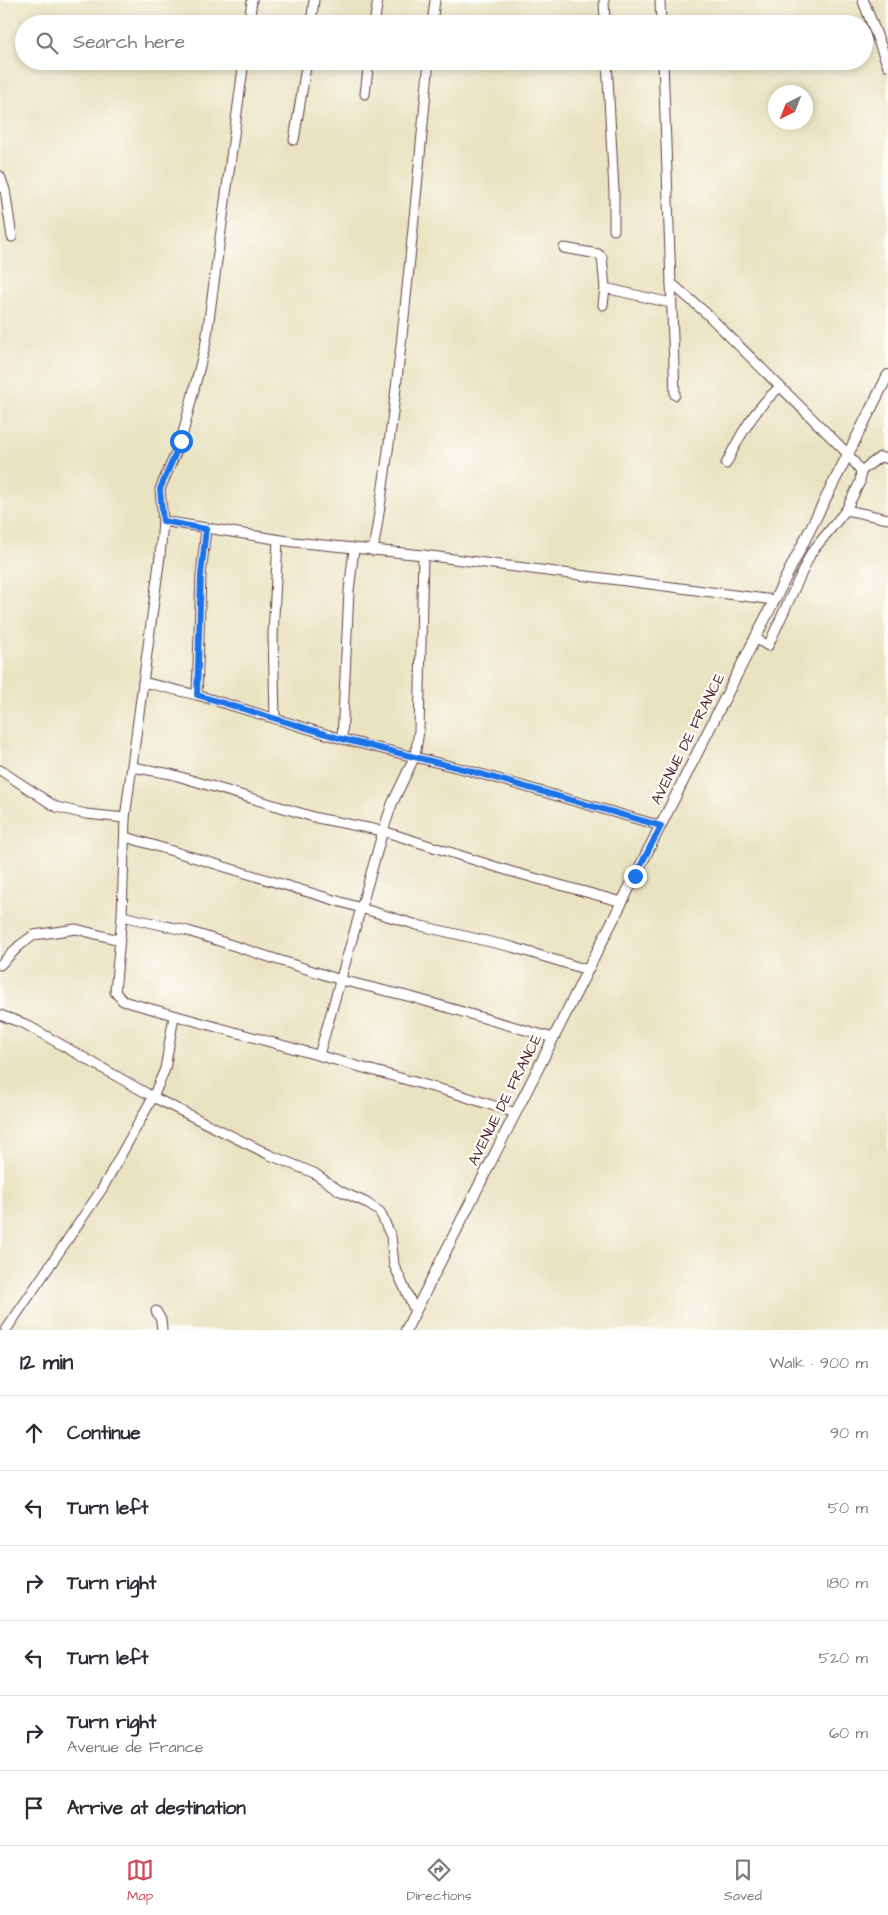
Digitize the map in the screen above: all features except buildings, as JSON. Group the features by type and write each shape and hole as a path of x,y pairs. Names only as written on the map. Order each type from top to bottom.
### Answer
{"main road":[{"path":"862,0 868,15"},
{"path":"873,28 888,65"},
{"name":"AVENUE DE FRANCE","path":"406,1330 888,375"}],"street":[{"path":"250,15 252,0"},
{"path":"312,15 314,0"},
{"path":"376,15 378,0"},
{"path":"433,15 434,0"},
{"path":"604,0 605,15"},
{"path":"660,0 661,15"},
{"path":"243,70 206,342 181,441 160,489 163,521 126,818 122,916 115,992 123,1002 319,1055 516,1113"},
{"path":"294,140 306,70"},
{"path":"365,94 368,70"},
{"path":"373,551 398,362 428,70"},
{"path":"607,70 614,191 614,230"},
{"path":"663,70 674,395"},
{"path":"0,176 5,190 12,237"},
{"path":"564,248 601,255 604,262 604,305"},
{"path":"671,283 706,314 847,453 860,471 860,482 846,510 811,554 768,646 755,638"},
{"path":"605,288 671,303"},
{"path":"726,464 753,415 764,401 780,387"},
{"path":"860,471 880,458 888,459"},
{"path":"846,510 888,519"},
{"path":"163,521 278,540 423,555 774,600"},
{"path":"197,695 201,575 206,529"},
{"path":"275,717 273,635 278,540"},
{"path":"342,739 348,591 354,549"},
{"path":"319,1055 363,907 383,831 392,804 415,756 419,732 423,555"},
{"path":"143,682 197,695 275,717 342,739 415,756 661,826"},
{"path":"132,767 171,774 313,817 383,831 509,871 622,902"},
{"path":"0,770 56,807 86,814 126,818"},
{"path":"126,837 363,907 417,925 512,947 588,970"},
{"path":"122,916 188,931 341,980 411,997 553,1038"},
{"path":"0,965 19,946 34,935 76,929 119,940"},
{"path":"0,1015 24,1024 153,1097 270,1155 314,1173 340,1191 380,1212 391,1236 394,1265 416,1311"},
{"path":"6,1330 102,1189 153,1097 165,1069 174,1016"},
{"path":"156,1311 161,1320 162,1330"}],"route":[{"path":"181,441 160,489 160,502 163,521 206,529 201,575 197,695 275,717 342,739 467,770 661,826 635,876"}]}
